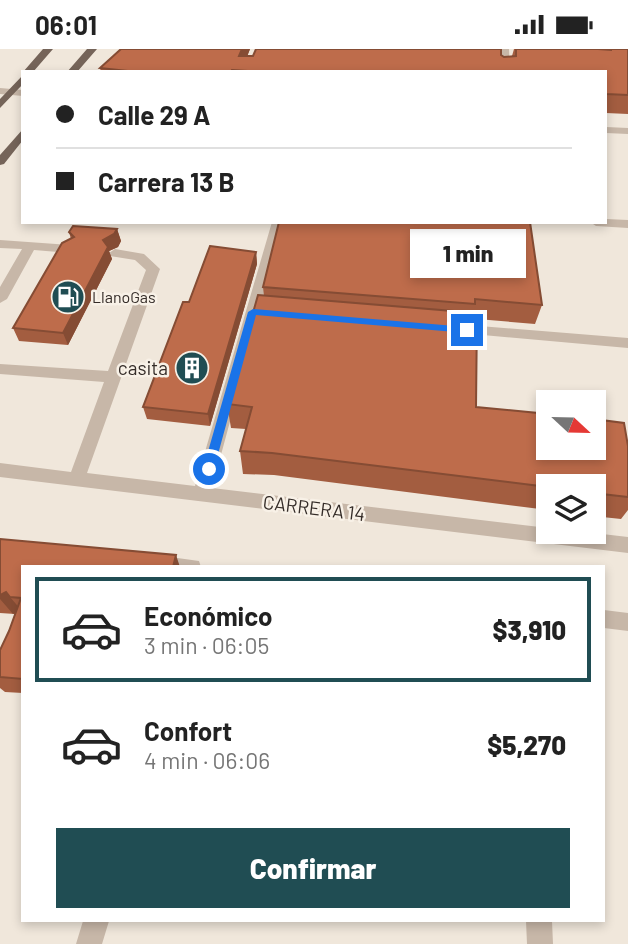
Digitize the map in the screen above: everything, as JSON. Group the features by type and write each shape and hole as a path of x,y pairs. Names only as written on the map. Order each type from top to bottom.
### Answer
{"main road":[{"path":"31,70 48,49"},
{"path":"74,70 92,49"},
{"path":"0,105 6,91 21,80"},
{"path":"0,162 21,135"}],"street":[{"path":"504,49 505,70"},
{"path":"607,130 628,131"},
{"path":"607,223 628,225"},
{"path":"201,495 260,313 278,224"},
{"path":"0,244 70,249"},
{"path":"0,299 30,246"},
{"path":"76,480 153,269 139,257 115,253"},
{"path":"433,327 628,343"},
{"path":"0,369 113,377"},
{"name":"CARRERA 14","path":"0,470 628,545"},
{"path":"141,561 175,565"},
{"path":"605,619 628,622"},
{"path":"89,944 96,922"},
{"path":"539,922 540,944"}],"building":[{"path":"121,49 242,49 239,56 253,56 256,49 501,49 501,55 504,57 516,56 516,49 628,49 628,95 607,94 607,70 100,68"},
{"path":"279,224 530,224 542,305 475,299 475,304 263,287"},
{"name":"LlanoGas","path":"73,226 117,229 103,240 108,247 63,333 13,328 62,243 74,237 69,232"},
{"path":"210,246 256,252 208,414 143,407 183,302 189,302"},
{"path":"258,295 477,313 476,407 536,413 536,460 606,460 606,421 624,423 628,446 628,497 606,494 606,474 536,474 536,486 240,451 252,407 227,404"},
{"path":"0,539 176,555 174,565 21,565 21,598 10,597 6,592 0,595"},
{"path":"21,598 21,679 0,677 0,650"}],"place":[{"name":"LlanoGas","path":"68,297"},
{"name":"casita","path":"192,368"}],"route":[{"path":"209,469 253,312 467,330"}]}
